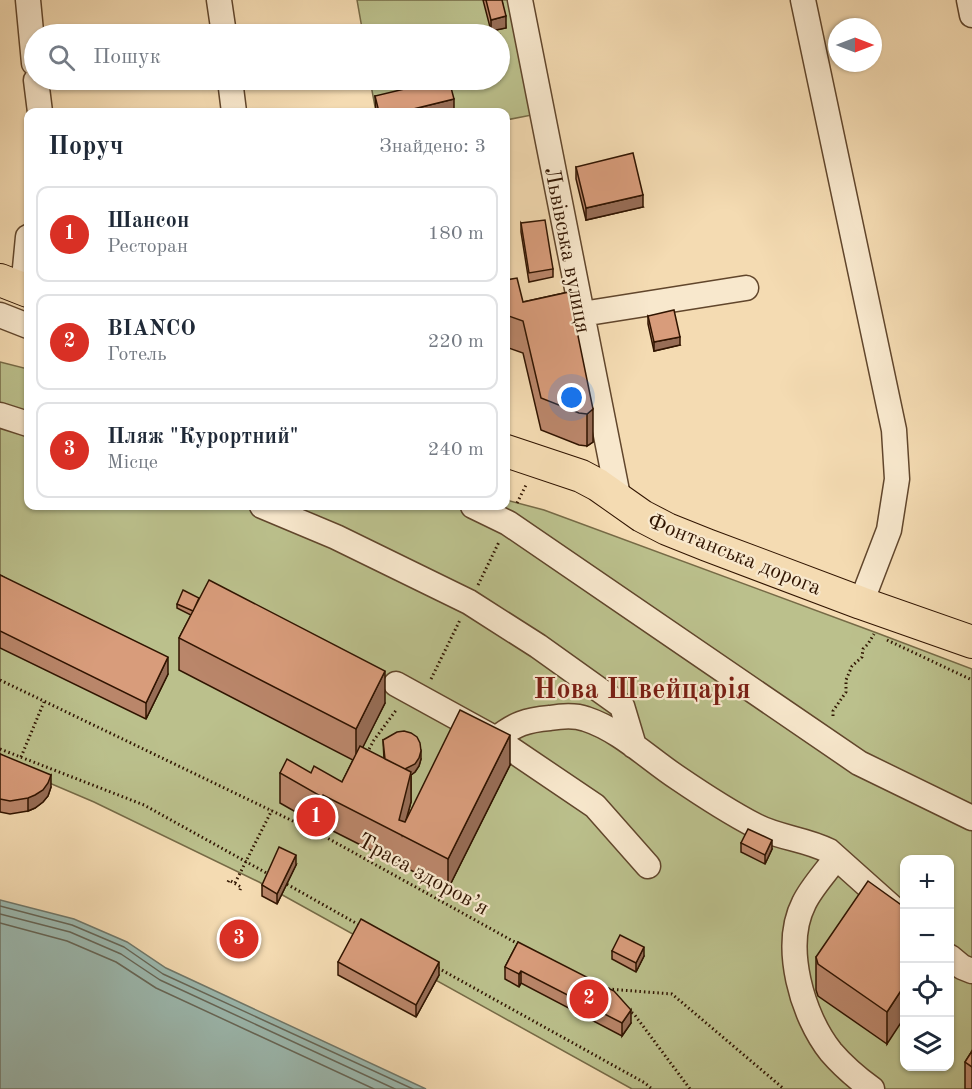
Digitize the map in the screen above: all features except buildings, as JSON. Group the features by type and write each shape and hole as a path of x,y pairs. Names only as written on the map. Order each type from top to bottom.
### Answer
{"main road":[{"name":"Фонтанська дорога","path":"510,452 581,476 642,516 718,550 972,642"}],"street":[{"path":"28,0 30,24"},
{"path":"219,0 223,24"},
{"name":"Львівська вулиця","path":"520,0 619,501"},
{"path":"803,0 894,430 897,479 875,608"},
{"path":"969,0 972,15"},
{"path":"37,90 40,108"},
{"path":"231,90 234,108"},
{"path":"17,286 24,255"},
{"path":"582,314 746,288"},
{"path":"0,315 24,324"},
{"path":"0,415 24,423"},
{"path":"272,510 336,537 469,602 537,646 622,706 634,746"},
{"path":"481,510 508,523 860,763 972,818"},
{"path":"396,684 496,738 595,806 648,866"},
{"path":"496,738 513,726 538,719 564,716 585,719 606,728 677,778 758,827 816,844 829,851 900,914"},
{"path":"836,858 804,903 797,922 794,944 796,969 801,995 815,1026 830,1050 852,1073 872,1089"},
{"path":"954,960 972,971"}],"path":[{"path":"513,511 527,483 534,485"},
{"path":"833,716 833,711 846,692 846,680 852,666 862,657 863,649 868,644 875,608"},
{"name":"Траса здоров’я","path":"0,680 273,810 526,948"},
{"path":"364,758 374,740 404,699 422,698"},
{"path":"21,757 44,702"},
{"path":"0,749 144,805 370,931"},
{"path":"235,884 273,810"},
{"path":"322,835 327,828"},
{"path":"228,882 229,880 241,887 240,890"},
{"path":"432,965 652,1089"},
{"path":"608,989 672,994 784,1089"},
{"path":"625,1008 634,1014 690,1089"}],"green space":[{"path":"357,0 510,0 532,115 510,119 510,108 375,108 372,90 510,90 510,24 361,24"},
{"path":"0,362 24,368 24,510 510,510 510,501 544,510 972,669 972,1089 632,1089 259,882 94,802 0,762"}],"water":[{"path":"0,900 74,919 127,942 166,968 426,1089 0,1089"}],"place":[{"name":"Шансон","path":"316,817"},
{"name":"Пляж \"Курортний\"","path":"239,939"},
{"name":"BIANCO","path":"589,999"}],"district":[{"name":"Нова Швейцарія","path":"642,688"}]}
